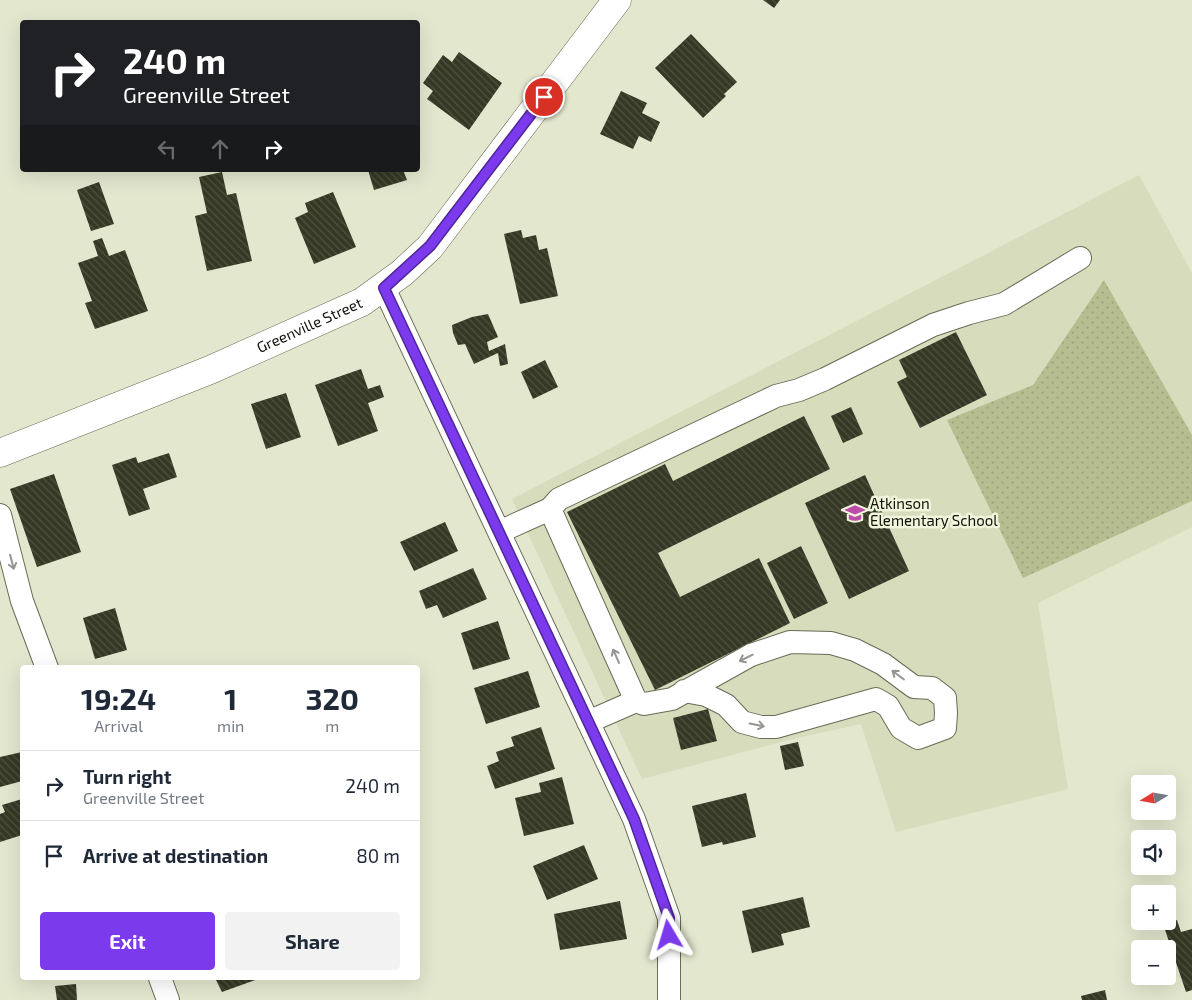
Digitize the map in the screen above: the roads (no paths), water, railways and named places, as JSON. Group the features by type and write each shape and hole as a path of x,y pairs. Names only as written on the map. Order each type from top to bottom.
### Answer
{"main road":[{"name":"Greenville Street","path":"0,454 210,370 362,302 384,288 430,246 617,0"}],"street":[{"path":"499,532 550,509 559,499 776,396 799,390 825,379 933,325 969,312 1004,304 1080,258"},
{"path":"384,288 634,819 669,918 669,1000"},
{"path":"550,509 636,701"},
{"path":"0,515 22,601 46,665"},
{"path":"588,722 636,701 644,704 672,699 684,692 751,655 790,642 830,643 855,650 883,664 914,687 932,688 945,698 945,728 918,738 902,728 888,706 876,699 776,727 762,727 742,722 726,705 713,698 706,695 684,692"},
{"path":"161,980 168,1000"}],"place":[{"name":"Atkinson Elementary School","path":"855,513"}]}
